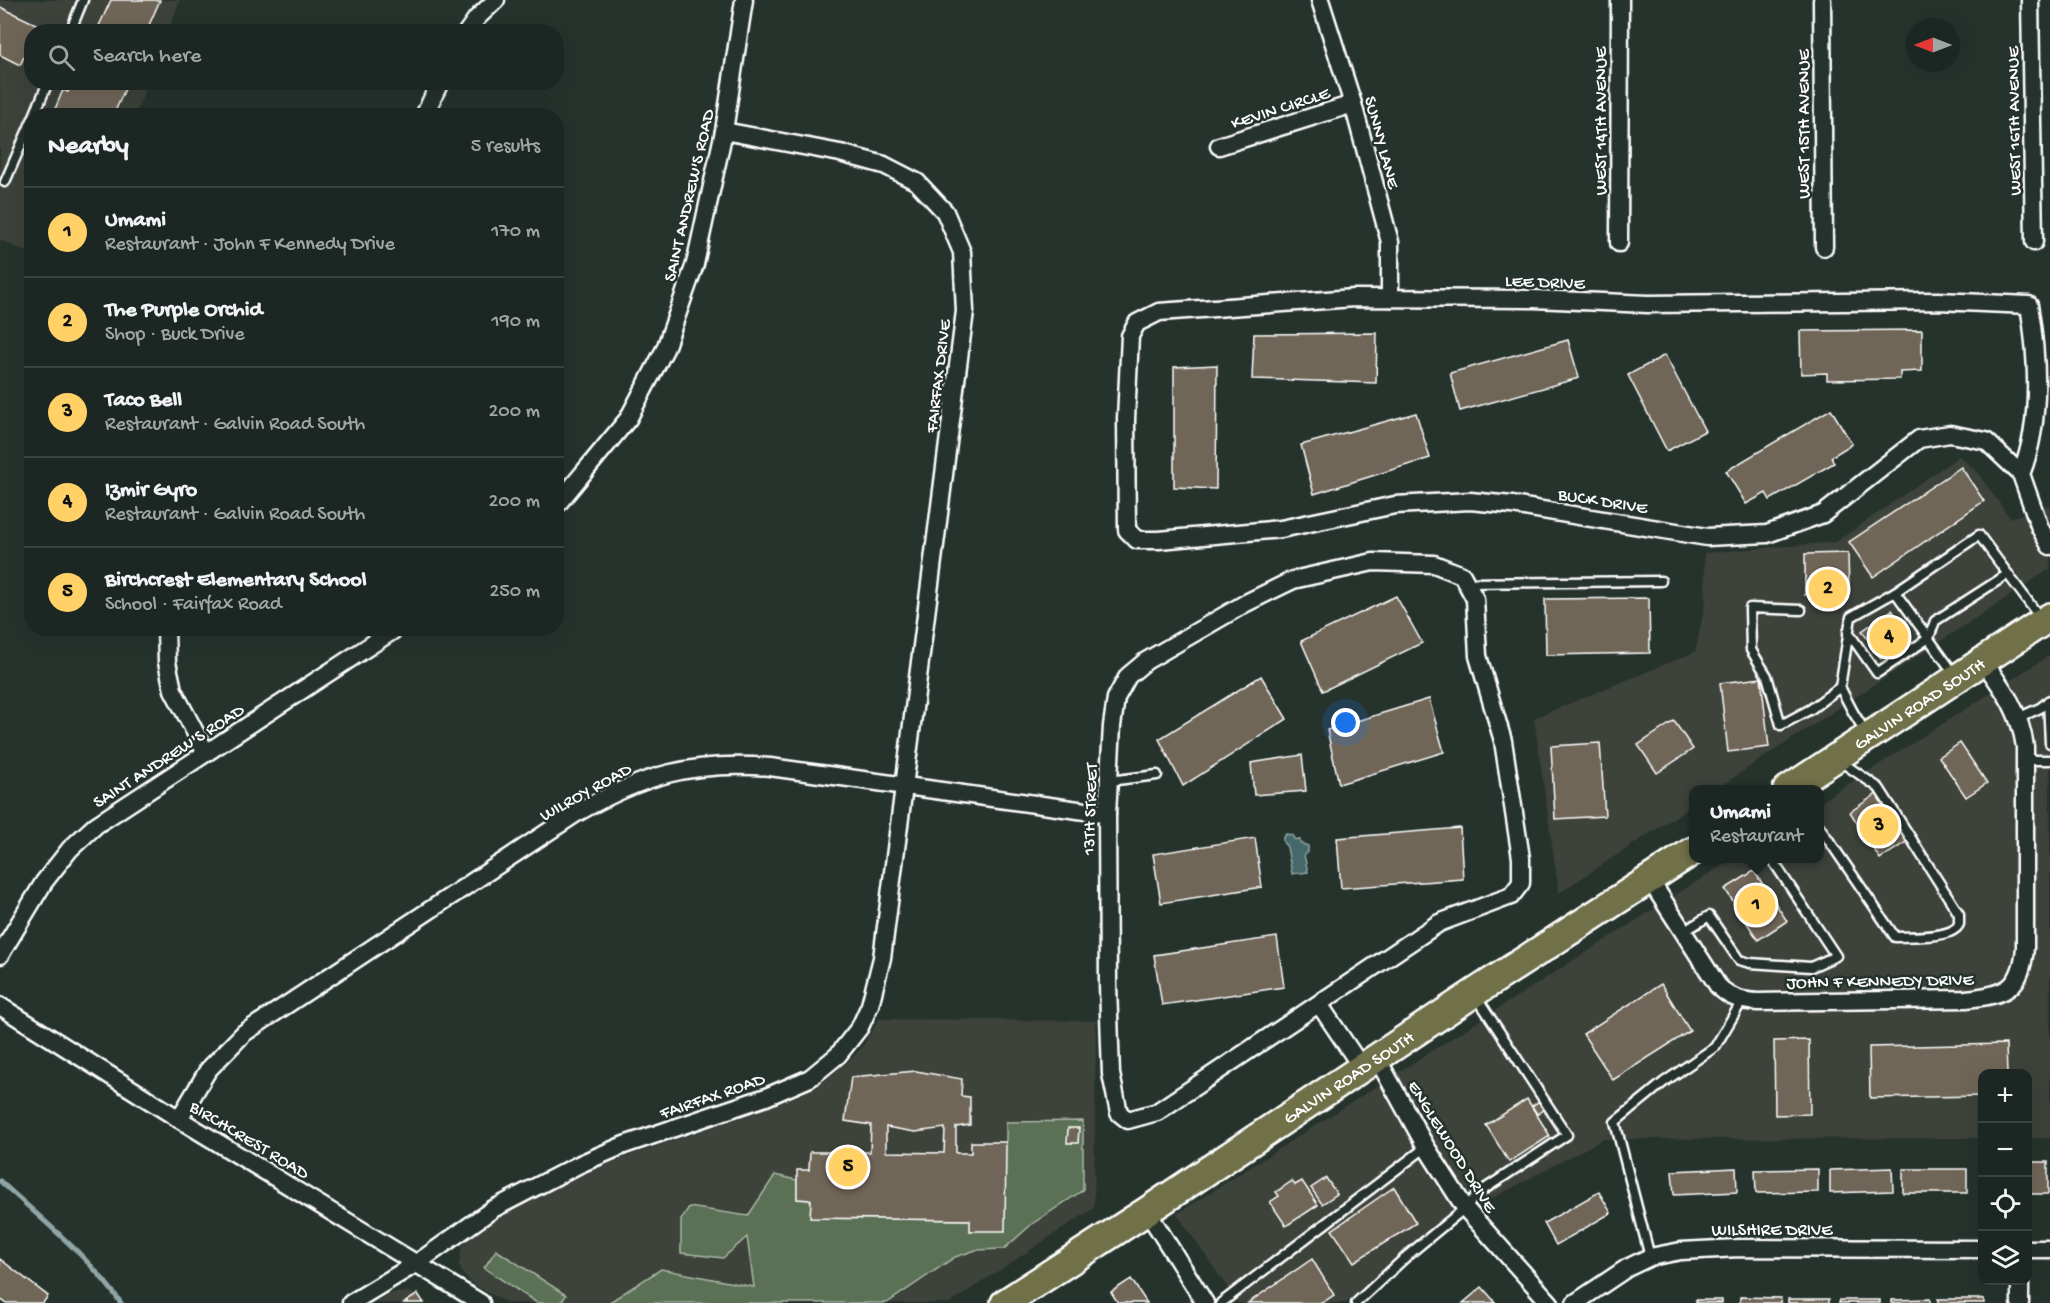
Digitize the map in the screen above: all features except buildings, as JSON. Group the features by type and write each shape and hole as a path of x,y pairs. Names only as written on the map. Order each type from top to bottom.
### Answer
{"main road":[{"name":"GALVIN ROAD SOUTH","path":"1796,785 2047,620"},
{"name":"GALVIN ROAD SOUTH","path":"1005,1303 1689,854"}],"street":[{"path":"473,24 496,0"},
{"name":"SAINT ANDREW'S ROAD","path":"564,498 627,418 665,349 695,264 724,131 744,0"},
{"name":"SUNNY LANE","path":"1320,0 1353,104 1390,242 1390,298"},
{"name":"WEST 14TH AVENUE","path":"1619,243 1620,0"},
{"name":"WEST 15TH AVENUE","path":"1822,0 1824,248"},
{"name":"WEST 16TH AVENUE","path":"2030,0 2034,242"},
{"path":"428,108 436,90"},
{"name":"KEVIN CIRCLE","path":"1219,146 1353,104"},
{"name":"FAIRFAX DRIVE","path":"724,131 840,153 884,165 917,182 945,212 962,252 965,311 904,787"},
{"name":"LEE DRIVE","path":"1137,540 1127,530 1127,396 1130,336 1137,323 1159,312 1354,298 1648,304 1938,301 2029,305 2035,338 2035,403 2029,455 2021,474"},
{"name":"BUCK DRIVE","path":"1137,540 1281,529 1395,505 1470,501 1523,507 1707,537 1767,534 1823,514 1919,439 1950,434 1986,441 2021,474"},
{"path":"2021,474 2040,528 2050,546"},
{"name":"13TH STREET","path":"1319,1004 1156,1112 1128,1120 1119,1113 1112,1074 1108,986 1107,814 1112,726 1116,698 1128,676 1146,661 1246,603 1293,580 1373,562 1434,564 1462,575 1466,583"},
{"path":"1319,1004 1439,923 1511,896 1521,884 1521,858 1503,741 1478,656 1475,599 1466,583"},
{"path":"166,636 167,662 173,690 206,753"},
{"name":"SAINT ANDREW'S ROAD","path":"0,955 44,882 70,849 96,825 385,636"},
{"name":"JOHN F KENNEDY DRIVE","path":"1742,1001 1983,998 2007,989 2015,981 2023,968 2025,948 2023,731 2007,694 1983,661"},
{"name":"WILROY ROAD","path":"179,1119 208,1070 244,1033 575,814 615,792 661,774 721,764 770,767 1107,814"},
{"name":"FAIRFAX ROAD","path":"351,1303 417,1263 493,1209 580,1164 624,1145 791,1088 810,1078 838,1055 860,1027 877,981 904,787"},
{"path":"1650,880 1718,986 1728,996 1742,1001"},
{"name":"ENGLEWOOD DRIVE","path":"1319,1004 1369,1063 1465,1208 1550,1303"},
{"name":"BIRCHCREST ROAD","path":"0,1006 179,1119 481,1303"},
{"path":"1147,1211 1205,1303"},
{"name":"WILSHIRE DRIVE","path":"1575,1303 1608,1279 1650,1257 1681,1251 1707,1249 1978,1249"},
{"path":"2032,1249 2050,1249"},
{"path":"2020,1285 2020,1303"}],"lane":[{"path":"73,24 83,0"},
{"path":"37,108 45,90"},
{"path":"5,182 24,138"},
{"path":"1868,736 1840,687 1851,617 1895,592 1979,535 2047,620"},
{"path":"1848,632 1877,673 1929,638 1935,621 2008,574"},
{"path":"1466,583 1661,581"},
{"path":"1895,592 1957,678"},
{"path":"1801,610 1750,608 1751,650 1767,676 1781,725 1811,709 1840,687"},
{"path":"2018,718 2040,708 2049,700"},
{"path":"2049,700 2050,743"},
{"path":"1824,833 1895,937 1945,934 1954,930 1959,924 1959,914 1879,788 1835,758"},
{"path":"2025,760 2050,760"},
{"path":"1109,782 1157,775"},
{"path":"1683,932 1709,916 1739,960 1778,966 1811,967 1836,956 1774,863"},
{"path":"1356,1303 1408,1255 1465,1208 1480,1192 1567,1135 1474,993"},
{"path":"1650,1257 1615,1122 1664,1083 1715,1047 1742,1001"},
{"path":"1221,1303 1426,1147"}],"shaded area":[{"path":"0,0 180,0 171,24 24,24 24,90 145,90 138,108 24,108 24,251 0,240"},
{"path":"1959,456 1976,471 2010,518 2050,505 2050,569 1722,785 1689,785 1689,808 1559,893 1534,718 1695,652 1706,600 1704,553 1836,542"},
{"path":"2050,655 2050,1138 2032,1138 2032,1069 1978,1069 1978,1138 1603,1139 1480,1205 1345,1303 1238,1303 1177,1214 1726,863 1824,863 1824,800"},
{"path":"879,1019 1096,1021 1094,1208 950,1303 507,1303 474,1285 463,1274 459,1266 462,1246 479,1229 496,1218 617,1160 800,1095 823,1082 853,1057"},
{"path":"410,1292 428,1303 375,1303 392,1293"}],"green space":[{"path":"1083,1121 1083,1190 1032,1224 1004,1249 976,1250 955,1257 887,1303 608,1303 661,1269 754,1287 747,1237 723,1258 681,1253 681,1220 689,1207 748,1216 775,1175 797,1180 797,1199 811,1200 811,1218 970,1220 1006,1142 1006,1122"},
{"path":"496,1250 566,1295 561,1303 537,1303 484,1268"}],"water":[{"path":"1286,834 1292,835 1294,839 1308,846 1308,852 1304,855 1308,872 1292,874 1287,847 1283,842"}],"waterway":[{"path":"0,1181 94,1269 121,1303"}],"place":[{"name":"The Purple Orchid","path":"1828,589"},
{"name":"Izmir Gyro","path":"1889,637"},
{"name":"Taco Bell","path":"1879,826"},
{"name":"Umami","path":"1756,905"},
{"name":"Birchcrest Elementary School","path":"848,1167"}]}
